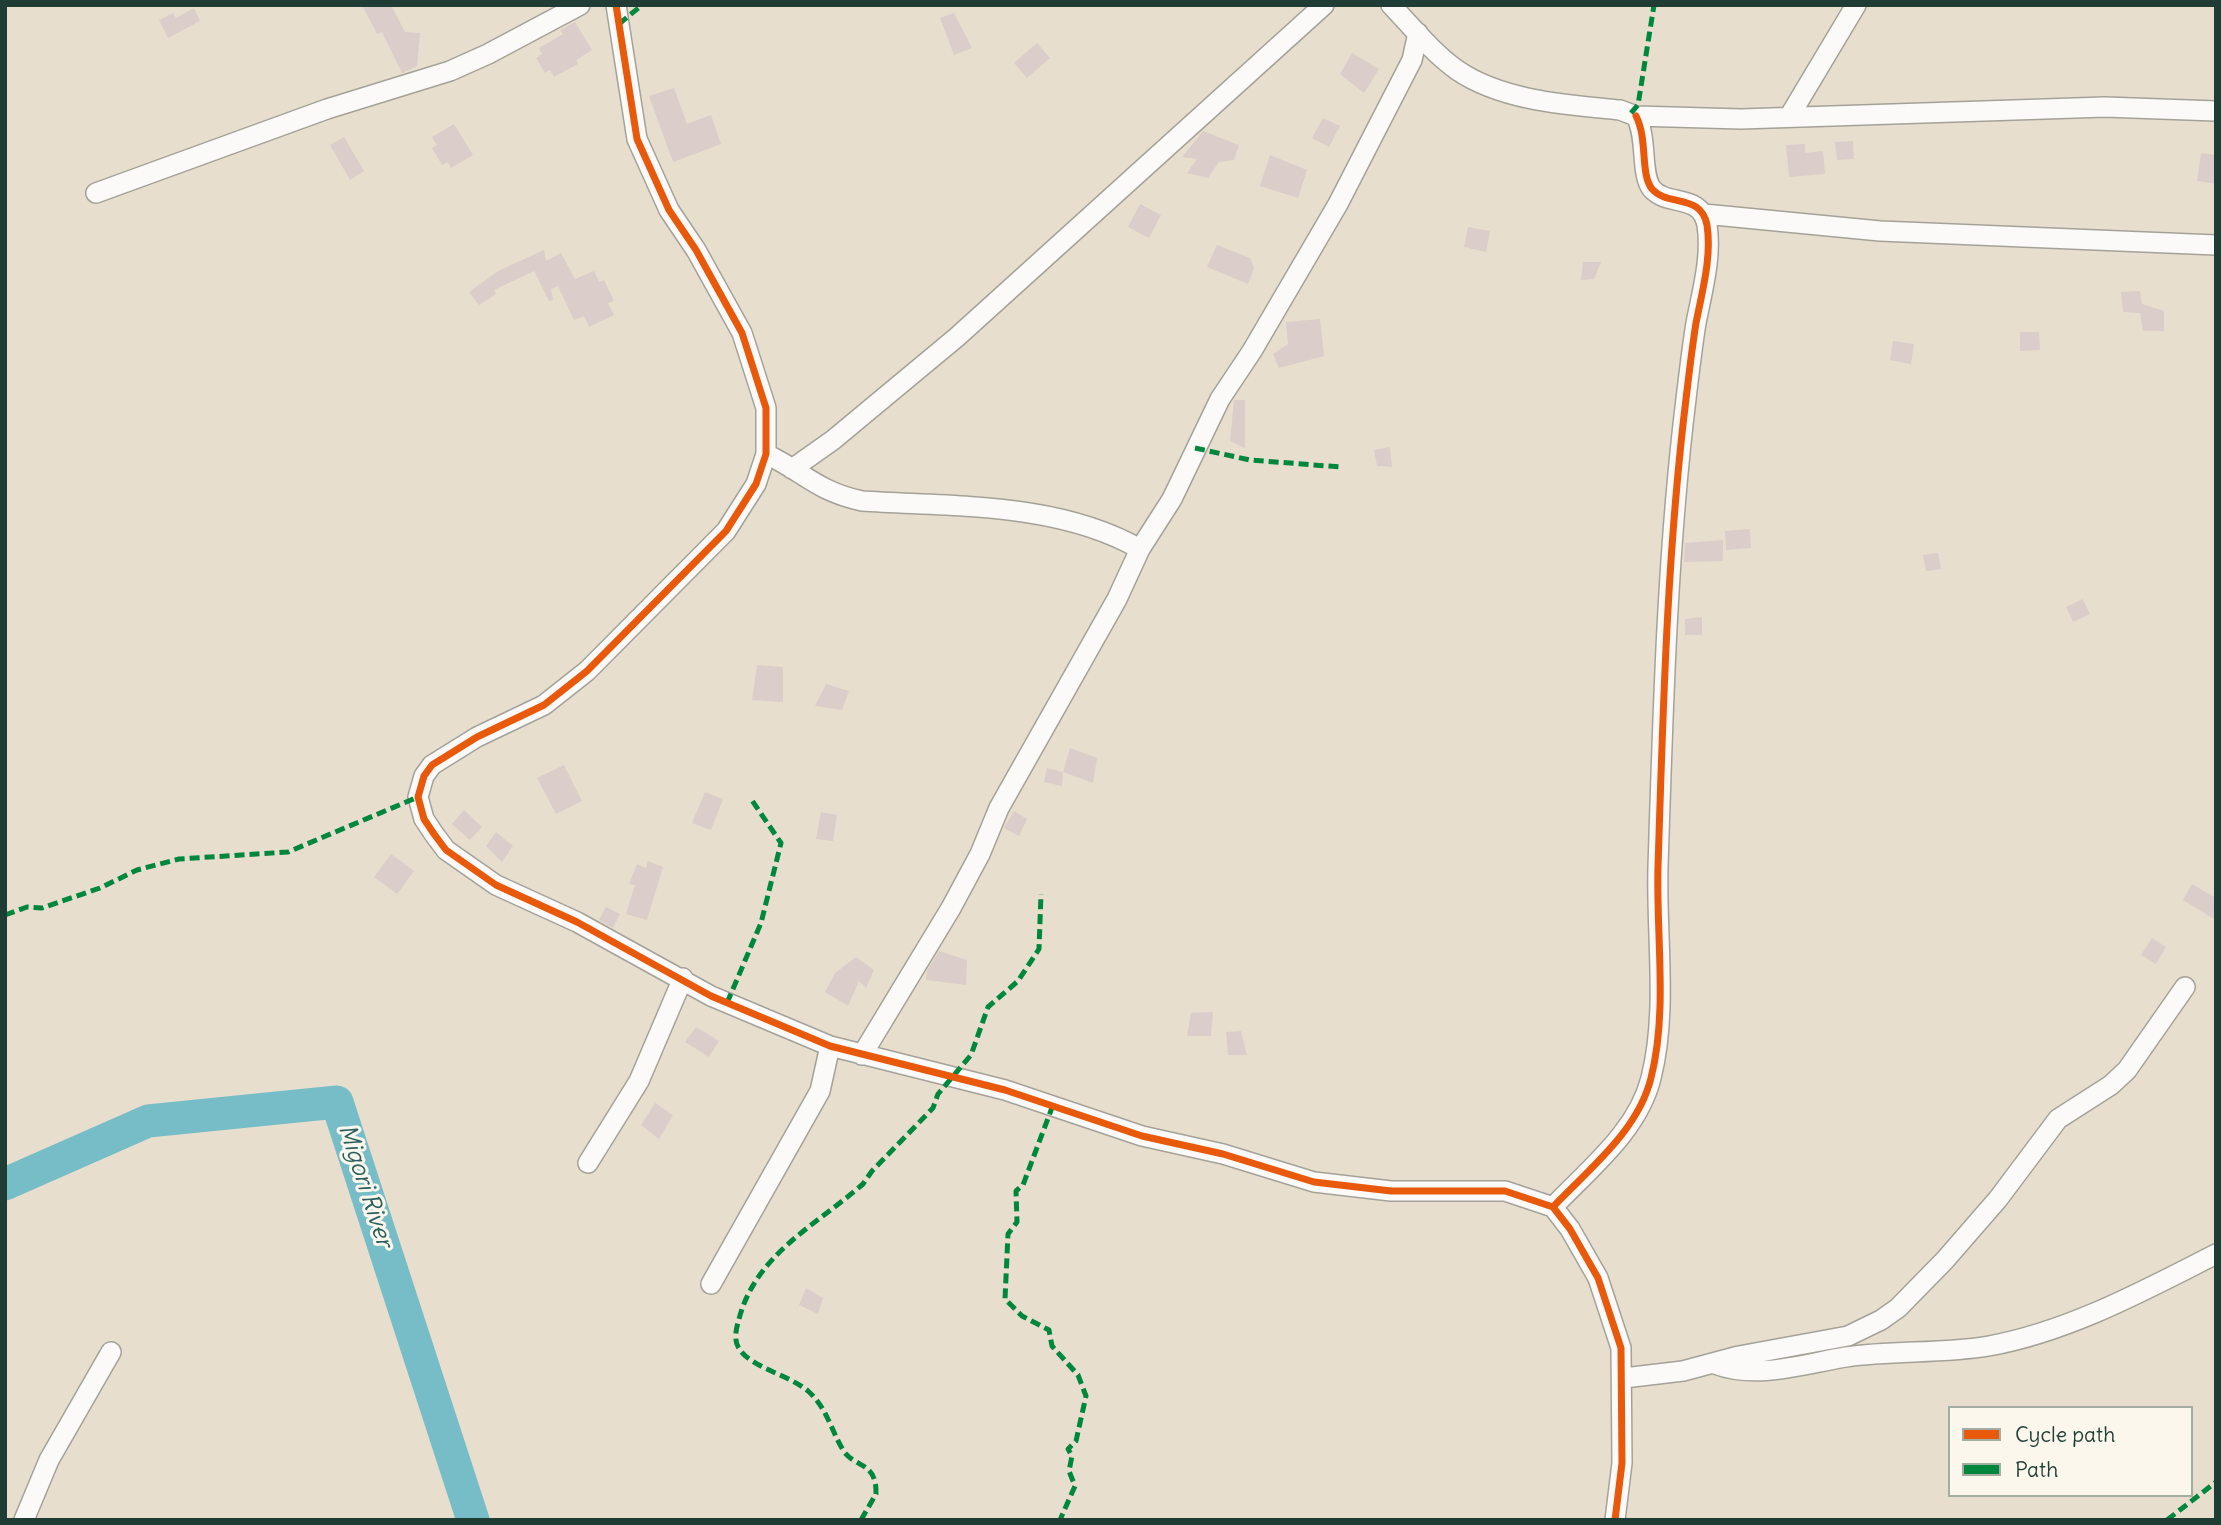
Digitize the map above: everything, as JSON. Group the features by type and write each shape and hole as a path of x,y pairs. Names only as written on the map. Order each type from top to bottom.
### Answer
{"street":[{"path":"96,193 327,109 450,71 488,54 579,5"},
{"path":"616,5 637,139 669,210 696,250 741,332 766,408 766,454 756,484 726,531 587,671 544,705 477,737 432,765 419,786 419,806 425,820 446,850 496,885 577,922 747,1013 830,1046 1005,1090 1142,1136 1223,1154 1314,1182 1391,1191 1505,1191 1553,1207 1570,1229 1598,1278 1621,1348 1624,1378 1622,1463 1615,1520"},
{"path":"792,469 833,440 957,337 1324,5"},
{"path":"1391,5 1458,71 1485,85 1511,93 1620,110 1636,116 1789,117 2105,107 2216,111"},
{"path":"1789,117 1856,5"},
{"path":"862,1055 951,908 980,854 999,808 1117,599 1140,549 1172,499 1220,399 1252,351 1338,204 1412,60 1418,33"},
{"path":"1553,1207 1606,1153 1642,1106 1656,1054 1666,640 1676,484 1706,268 1707,229 1704,214 1695,205 1658,194 1650,186 1646,174 1644,136 1636,116"},
{"path":"1704,214 1880,231 2216,245"},
{"path":"766,454 819,488 838,496 862,501 1012,512 1105,530 1140,549"},
{"path":"588,1163 639,1081 683,978"},
{"path":"1624,1378 1715,1364 1739,1356 1847,1336 1899,1308 1998,1199 2058,1119 2104,1091 2127,1070 2185,987"},
{"path":"711,1284 820,1091 830,1046"},
{"path":"1715,1364 1740,1371 1766,1371 1875,1353 1989,1346 2094,1313 2216,1254"},
{"path":"24,1520 49,1460 111,1352"}],"building":[{"path":"362,5 391,5 405,32 420,33 417,66 402,73 382,32 377,34"},
{"path":"194,8 200,21 168,38 159,20 173,13 176,18"},
{"path":"954,13 972,48 954,55 940,18"},
{"path":"575,22 592,50 576,60 578,64 554,77 550,70 545,73 536,58 542,54 539,48 563,34 560,30"},
{"path":"1037,43 1050,58 1027,78 1014,63"},
{"path":"1352,53 1379,69 1364,93 1340,74"},
{"path":"674,88 687,124 711,115 721,144 673,162 649,96"},
{"path":"1323,118 1340,126 1329,147 1312,138"},
{"path":"454,124 473,155 451,168 448,162 442,165 432,148 437,145 432,137"},
{"path":"1203,131 1239,145 1234,160 1219,162 1208,178 1187,173 1197,159 1182,157"},
{"path":"344,137 364,171 350,180 330,145"},
{"path":"1853,141 1854,159 1837,160 1835,142"},
{"path":"1805,144 1805,153 1823,151 1825,174 1789,177 1786,145"},
{"path":"2201,153 2216,155 2216,184 2197,181"},
{"path":"1270,155 1307,170 1298,198 1260,186"},
{"path":"1140,204 1161,215 1149,238 1128,227"},
{"path":"1468,227 1490,231 1486,252 1464,247"},
{"path":"1217,245 1250,258 1254,268 1248,284 1207,267"},
{"path":"544,250 546,261 561,253 575,279 594,271 599,282 604,280 614,301 608,303 614,315 589,327 584,316 574,320 558,286 551,289 553,300 549,301 534,271 494,290 496,294 479,305 469,292 498,271"},
{"path":"1583,262 1601,262 1594,279 1581,280"},
{"path":"2140,291 2142,304 2164,311 2164,331 2143,331 2140,313 2123,312 2121,292"},
{"path":"1320,319 1324,356 1279,368 1273,354 1288,344 1286,322"},
{"path":"2020,332 2039,332 2040,350 2020,351"},
{"path":"1893,341 1914,344 1911,364 1890,360"},
{"path":"1234,400 1245,400 1245,448 1230,441"},
{"path":"1390,447 1392,467 1377,466 1374,450"},
{"path":"1750,529 1751,548 1726,550 1725,531"},
{"path":"1723,540 1723,561 1684,562 1685,543"},
{"path":"1938,553 1941,569 1926,571 1923,555"},
{"path":"2083,599 2090,614 2073,622 2066,607"},
{"path":"1702,617 1702,635 1685,635 1685,619"},
{"path":"757,665 783,667 783,702 752,700"},
{"path":"826,684 849,691 842,710 815,706"},
{"path":"1070,748 1097,758 1093,783 1063,772"},
{"path":"564,765 582,801 556,814 537,778"},
{"path":"1047,768 1063,772 1062,786 1044,782"},
{"path":"705,792 723,799 711,830 692,823"},
{"path":"464,810 482,827 470,840 452,824"},
{"path":"1014,811 1027,819 1019,836 1004,828"},
{"path":"821,812 837,815 833,841 816,839"},
{"path":"496,832 513,846 502,862 486,846"},
{"path":"391,854 414,871 397,894 374,877"},
{"path":"648,861 663,867 647,920 626,914 635,885 629,884 637,864 646,868"},
{"path":"2192,884 2216,898 2216,920 2183,900"},
{"path":"606,907 620,914 613,928 599,920"},
{"path":"2152,938 2166,947 2156,964 2141,955"},
{"path":"939,951 967,960 966,985 926,980 927,971"},
{"path":"856,957 874,970 866,988 859,981 848,1006 825,992 835,973"},
{"path":"1213,1012 1211,1036 1187,1036 1191,1013"},
{"path":"696,1027 719,1041 709,1057 685,1042"},
{"path":"1241,1031 1247,1055 1228,1055 1226,1032"},
{"path":"655,1103 673,1115 659,1139 641,1125"},
{"path":"806,1288 823,1298 818,1314 799,1305"}],"waterway":[{"name":"Migori River","path":"5,1184 148,1121 337,1102 473,1520"}],"marked path":[{"path":"619,24 642,5"},
{"path":"1631,113 1638,105 1654,5"},
{"path":"1195,448 1250,460 1341,467"},
{"path":"5,915 27,907 42,908 100,888 137,870 179,859 288,852 418,797"},
{"path":"727,1003 761,923 781,843 751,799"},
{"path":"861,1520 876,1494 873,1476 843,1450 824,1412 808,1391 753,1362 740,1350 736,1339 738,1323 747,1296 773,1259 863,1184 872,1171 933,1108 938,1094 971,1055 988,1007 1018,981 1039,949 1041,894"},
{"path":"1053,1105 1023,1185 1016,1191 1017,1222 1008,1234 1005,1299 1022,1316 1049,1330 1052,1346 1078,1375 1086,1396 1076,1441 1068,1449 1072,1456 1069,1471 1075,1486 1060,1520"},
{"path":"2167,1520 2216,1482"}],"cycle path":[{"path":"616,5 637,139 669,210 696,250 742,333 766,408 766,454 756,484 726,531 587,671 544,705 477,737 432,765 424,776 418,797 424,819 446,850 496,885 577,922 711,996 830,1046 1005,1090 1142,1136 1223,1154 1314,1182 1391,1191 1505,1191 1553,1207 1570,1229 1598,1278 1621,1348 1622,1463 1615,1520"},
{"path":"1553,1207 1611,1148 1635,1115 1651,1078 1659,1026 1658,867 1670,574 1686,399 1696,323 1706,274 1708,237 1704,215 1698,208 1666,198 1652,189 1646,174 1642,135 1636,116"}]}
